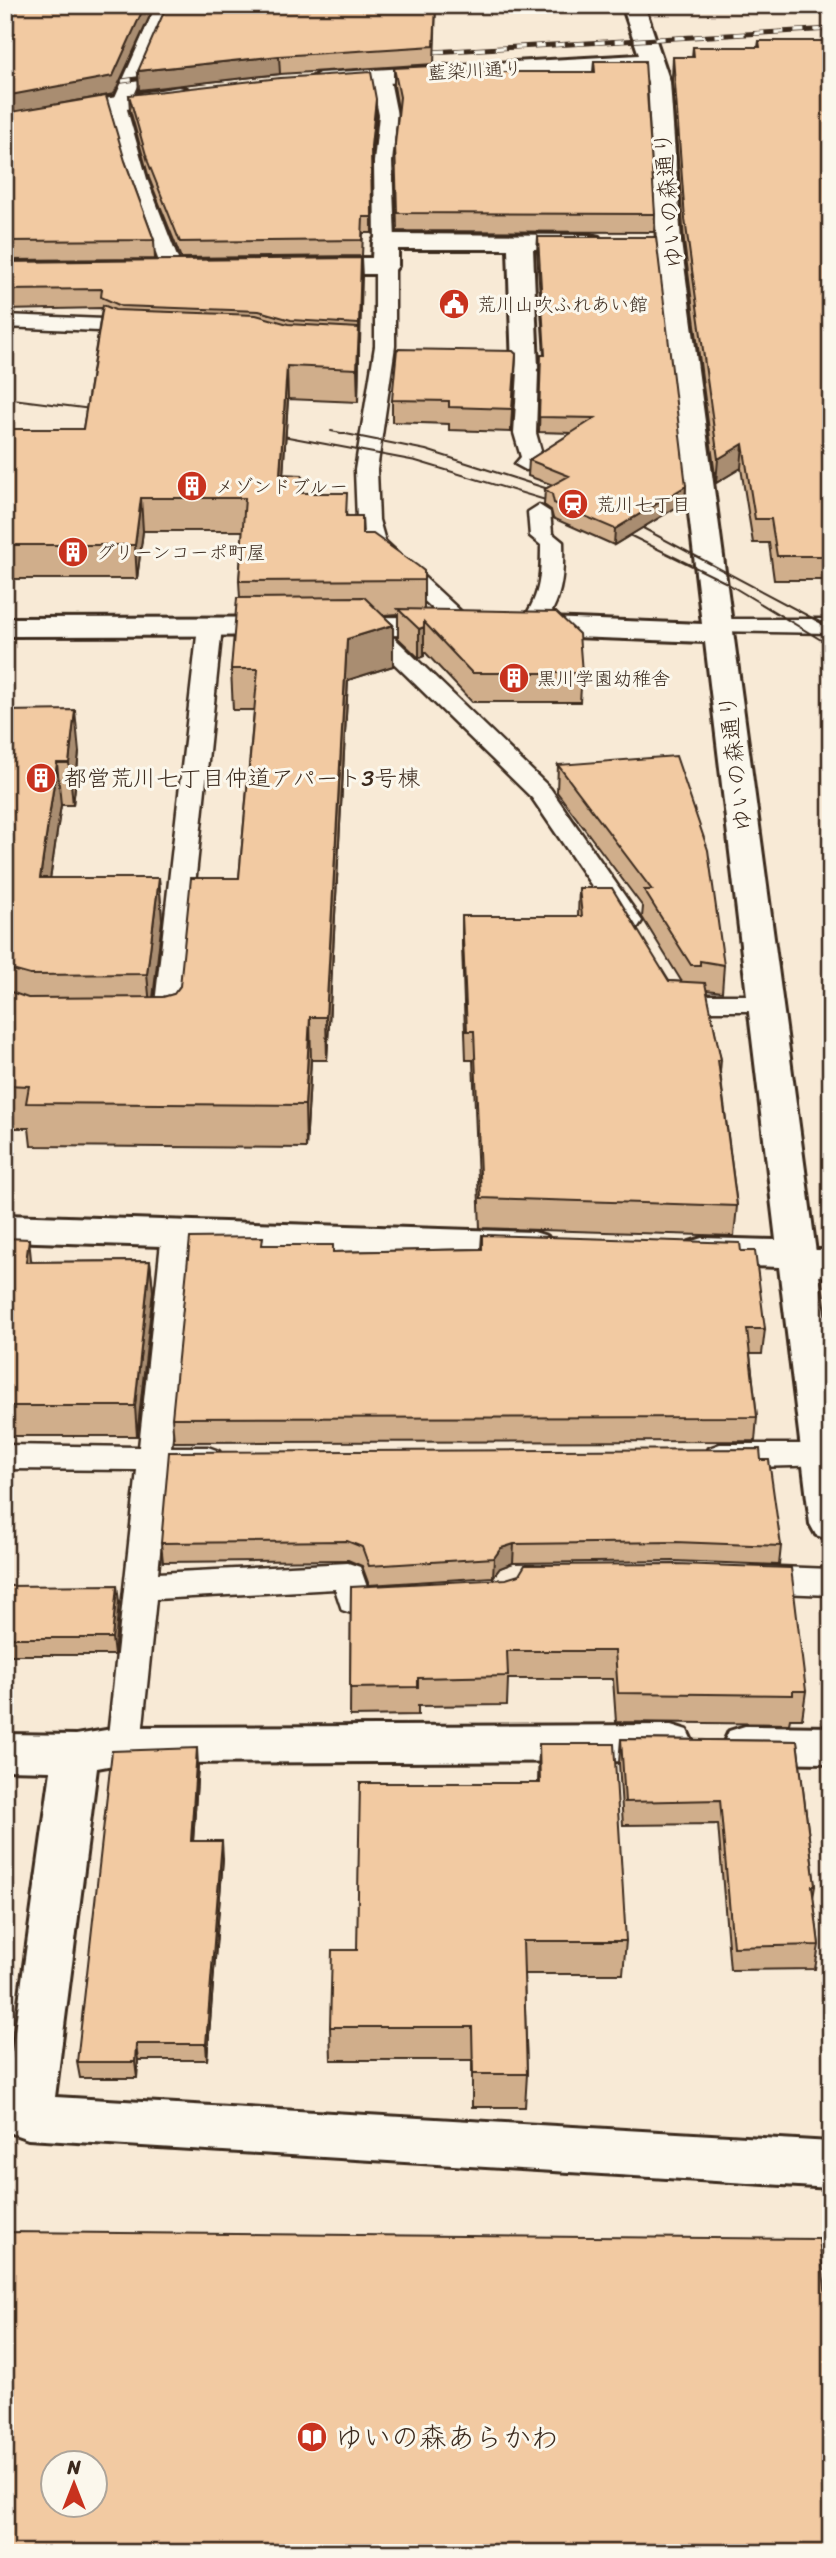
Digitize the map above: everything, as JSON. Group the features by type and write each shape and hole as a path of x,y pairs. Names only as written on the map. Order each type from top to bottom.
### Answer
{"street":[{"name":"ゆいの森通り","path":"633,5 665,60 659,82 670,242 765,1003 807,1260 822,1456 831,1524"},
{"name":"藍染川通り","path":"292,83 380,75 665,60"},
{"path":"5,122 119,102 199,92"},
{"path":"520,241 525,368"},
{"path":"280,266 520,241 614,242"},
{"path":"641,242 670,242"},
{"path":"144,268 202,267"},
{"path":"5,627 531,626 719,630"},
{"path":"5,1228 575,1247"},
{"path":"671,1250 807,1260"},
{"path":"5,1752 76,1753 124,1745 624,1742 831,1745"},
{"path":"76,1753 16,2117 831,2165"}],"lane":[{"path":"165,5 119,102 138,179 171,267"},
{"path":"380,75 388,115 383,162 385,253 366,467 369,529 375,543 454,616 477,626"},
{"path":"5,321 104,325 117,334 156,335"},
{"path":"525,368 528,372 525,433 532,458 526,464"},
{"path":"531,626 547,608 552,592 552,542 541,536 539,512"},
{"path":"719,630 831,626"},
{"path":"139,1028 166,1028 210,627"},
{"path":"371,628 461,712 541,793 643,944"},
{"path":"665,980 679,1003 765,1003"},
{"path":"124,1745 177,1233"},
{"path":"697,1457 822,1456"},
{"path":"5,1457 237,1459"},
{"path":"141,1587 348,1576 355,1601 409,1598"},
{"path":"726,1578 831,1582"}],"building":[{"path":"5,5 145,5 113,76 5,96"},
{"path":"167,5 436,5 434,46 279,56 138,71"},
{"path":"759,41 831,41 831,556 777,556 771,519 755,519 743,444 718,459 685,219 673,57 694,57 693,47 760,47"},
{"path":"594,61 645,61 655,214 397,213 395,144 400,97 394,68 433,66 433,72 595,72"},
{"path":"371,72 376,99 371,146 372,217 363,217 362,240 180,242 148,162 129,95 280,78"},
{"path":"106,96 125,161 154,240 5,241 5,113"},
{"path":"538,237 656,237 686,486 615,529 554,503 552,494 545,489 569,476 529,460 595,418 539,417 541,355 545,355"},
{"path":"361,258 359,324 291,320 259,311 121,306 101,297 102,289 5,290 5,262"},
{"path":"103,305 115,310 256,315 288,324 359,328 357,369 287,366 280,474 302,475 299,493 347,493 346,516 362,516 362,534 373,534 418,566 424,571 424,580 239,581 245,498 141,498 135,545 5,545 5,429 83,429"},
{"path":"397,349 513,351 516,354 512,409 449,407 449,401 392,400"},
{"path":"364,597 393,625 347,639 326,1017 310,1017 305,1105 26,1103 29,1086 5,1085 5,990 28,998 163,997 174,994 180,986 191,878 239,878 258,669 231,669 237,598"},
{"path":"398,609 556,612 579,634 582,673 472,673 424,622 424,627 419,629"},
{"path":"75,710 69,763 57,763 40,878 159,878 147,974 30,975 5,968 5,711"},
{"path":"676,756 708,850 724,965 700,961 700,965 691,965 644,890 652,890 558,765"},
{"path":"579,888 612,888 669,981 705,983 721,1060 718,1060 737,1206 481,1198 474,1031 467,1031 462,916 582,916"},
{"path":"482,1235 740,1243 741,1251 755,1251 765,1329 747,1329 757,1417 172,1418 190,1238 263,1237 262,1245 333,1245 333,1252 482,1249"},
{"path":"5,1238 29,1239 26,1262 150,1261 135,1406 5,1406"},
{"path":"760,1449 761,1460 769,1460 781,1546 675,1542 514,1544 501,1548 494,1558 369,1566 362,1547 347,1541 161,1543 169,1452"},
{"path":"676,1564 791,1568 806,1691 793,1691 793,1695 618,1693 615,1651 507,1651 508,1676 418,1678 418,1687 350,1688 351,1587 506,1579 519,1575 525,1565"},
{"path":"117,1585 112,1638 6,1638 5,1643 5,1586"},
{"path":"621,1739 797,1741 815,1886 812,1886 819,1945 733,1947 720,1800 625,1802"},
{"path":"539,1744 614,1744 626,1941 523,1941 527,2074 473,2074 472,2027 330,2027 332,1950 357,1950 360,1783 540,1783"},
{"path":"197,1748 191,1841 222,1841 206,2044 136,2044 135,2062 77,2062 112,1751"},
{"name":"ゆいの森あらかわ","path":"5,2232 819,2239 831,2338 831,2553 5,2553"}],"tram line":[{"path":"5,398 107,411"},
{"path":"331,431 426,450 564,494"},
{"path":"267,433 416,461 562,505"},
{"path":"626,519 831,628"},
{"path":"613,527 725,582 831,646"}],"railway":[{"path":"415,53 831,29"},
{"path":"102,84 157,76"}],"place":[{"name":"荒川山吹ふれあい館","path":"454,304"},
{"name":"メゾンドブルー","path":"192,486"},
{"name":"荒川七丁目","path":"573,504"},
{"name":"グリーンコーポ町屋","path":"73,552"},
{"name":"黒川学園幼稚舎","path":"514,678"},
{"name":"都営荒川七丁目仲道アパート3号棟","path":"41,778"},
{"name":"ゆいの森あらかわ","path":"312,2437"}]}
